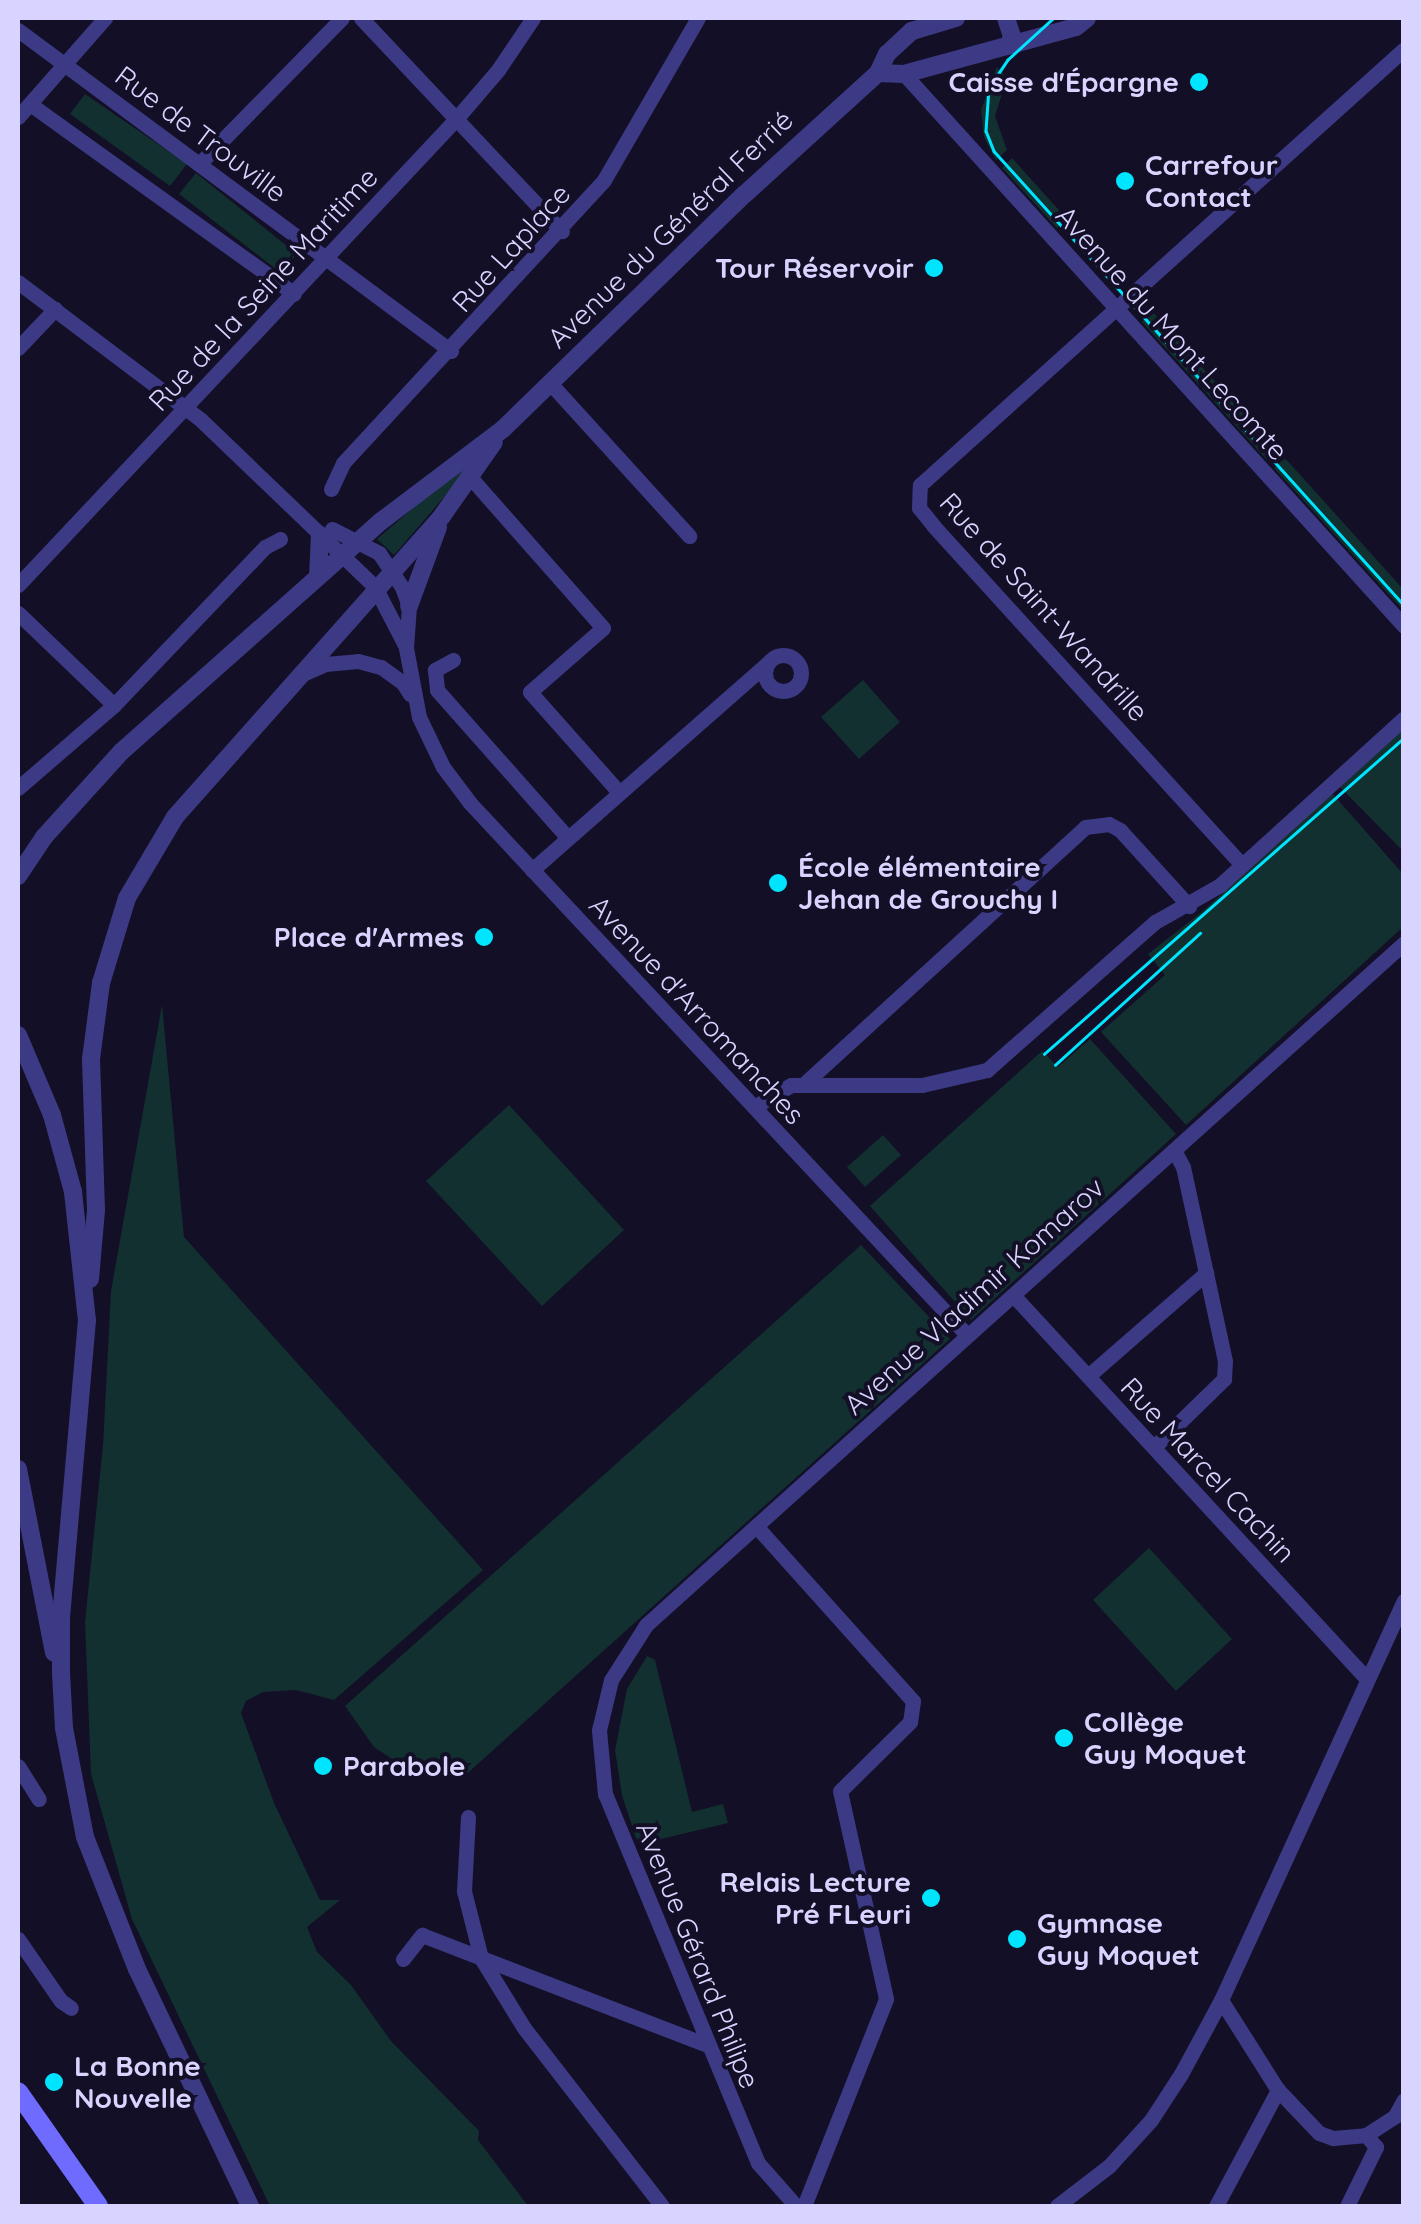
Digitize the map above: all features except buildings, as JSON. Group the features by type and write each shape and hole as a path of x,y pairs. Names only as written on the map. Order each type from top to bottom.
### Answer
{"main road":[{"path":"18,2092 98,2206"}],"street":[{"path":"18,117 105,18"},
{"path":"200,164 342,18"},
{"path":"361,18 562,231"},
{"name":"Rue de la Seine Maritime","path":"18,585 456,119 498,70 533,18"},
{"name":"Rue Laplace","path":"331,489 343,464 562,231 619,158 698,18"},
{"path":"956,18 912,32 887,54 878,72 904,74 1076,27 1087,18"},
{"path":"1006,18 1012,36 1009,46"},
{"name":"Rue de Trouville","path":"18,30 451,351"},
{"path":"1116,308 1404,49"},
{"path":"887,54 904,74"},
{"name":"Avenue du Général Ferrié","path":"503,429 757,182 878,72"},
{"name":"Avenue du Mont Lecomte","path":"904,74 1404,626"},
{"path":"30,104 294,294"},
{"path":"18,282 187,408 322,530 341,557 375,587"},
{"name":"Rue de Saint-Wandrille","path":"1116,308 929,473 920,485 920,508 1242,865"},
{"path":"18,348 55,310"},
{"path":"550,384 688,536"},
{"path":"249,2206 137,1969 85,1837 64,1728 61,1617 96,1210 90,1059 109,949 126,898 175,817 375,587 442,516 503,429"},
{"path":"18,876 44,836 121,752 380,522 503,429"},
{"path":"470,477 603,628 530,692 618,791"},
{"path":"409,606 442,516"},
{"path":"322,530 380,522"},
{"path":"322,530 360,540 391,569 409,606"},
{"path":"318,577 322,530"},
{"path":"18,788 114,705 265,547 280,539"},
{"name":"Avenue d'Arromanches","path":"375,587 406,648"},
{"name":"Avenue d'Arromanches","path":"409,606 406,648 414,702"},
{"path":"18,614 114,705"},
{"path":"453,660 435,670 437,690 567,837"},
{"name":"Avenue d'Arromanches","path":"295,678 325,664 358,661 380,666 403,682 455,784 968,1335"},
{"path":"532,870 768,663"},
{"path":"754,1107 775,1091 804,1083 922,1086 988,1070 1155,922 1189,906 1242,865 1404,718"},
{"path":"804,1083 1084,827 1108,824 1120,830 1189,906"},
{"name":"Avenue Vladimir Komarov","path":"604,1705 610,1680 646,1624 1404,943"},
{"path":"18,1035 52,1115 73,1192 87,1320"},
{"path":"1154,1447 1224,1379 1225,1361 1183,1166 1174,1150"},
{"path":"1088,1376 1206,1272"},
{"name":"Rue Marcel Cachin","path":"1013,1294 1367,1679"},
{"path":"18,1469 50,1642 61,1672"},
{"path":"756,1526 913,1700 910,1722 840,1791 886,1999 804,2206"},
{"path":"1057,2206 1109,2166 1151,2120 1221,2000 1404,1601"},
{"name":"Avenue Gérard Philipe","path":"604,1705 599,1730 605,1794 705,2044 758,2163 796,2206"},
{"path":"18,1766 40,1799"},
{"path":"468,1817 464,1891 481,1958 524,2028 662,2206"},
{"path":"403,1959 422,1934 705,2044"},
{"path":"18,1940 61,2001 72,2008"},
{"path":"1221,2000 1278,2090 1319,2133 1334,2138 1366,2136 1395,2116 1404,2100"},
{"path":"1216,2206 1278,2090"},
{"path":"1350,2205 1376,2147 1366,2136"}],"green space":[{"path":"997,67 1007,78 995,116 1007,150 996,160 984,137 981,110"},
{"path":"85,94 187,164 170,186 70,114"},
{"path":"1012,158 1067,219 1057,228 1002,168"},
{"path":"196,173 297,254 281,273 179,194"},
{"path":"1152,311 1277,451 1267,460 1142,322"},
{"path":"496,437 394,555 377,539"},
{"path":"1285,458 1403,589 1403,610 1274,468"},
{"path":"863,680 900,722 859,759 821,717"},
{"path":"1403,728 1403,851 1339,786"},
{"path":"1332,793 1403,874 1403,927 1186,1125 1101,1032 1165,975 1148,954 1203,911"},
{"path":"162,1005 184,1237 483,1570 334,1700 296,1690 263,1692 246,1701 241,1713 274,1803 320,1900 340,1900 307,1927 317,1952 351,1985 391,2041 479,2131 478,2140 528,2206 270,2206 132,1919 91,1774 85,1622 103,1445 111,1291"},
{"path":"1090,1039 1176,1134 971,1320 870,1206 1042,1051 1058,1067"},
{"path":"509,1105 624,1230 542,1306 426,1181"},
{"path":"883,1135 901,1155 865,1187 847,1167"},
{"path":"861,1245 950,1339 461,1779 407,1769 374,1747 345,1706"},
{"path":"1149,1548 1232,1639 1176,1691 1093,1600"},
{"path":"647,1656 655,1660 692,1812 723,1804 728,1823 644,1843 636,1838 622,1795 615,1750 627,1689"}],"tram line":[{"path":"1054,18 1008,60 989,88 986,131 994,151 1404,605"},
{"path":"1044,1054 1404,738"},
{"path":"1055,1065 1200,933"}],"place":[{"name":"Caisse d'Épargne","path":"1199,82"},
{"name":"Carrefour Contact","path":"1125,181"},
{"name":"Tour Réservoir","path":"934,268"},
{"name":"École élémentaire Jehan de Grouchy I","path":"778,883"},
{"name":"Place d'Armes","path":"484,937"},
{"name":"Collège Guy Moquet","path":"1064,1738"},
{"name":"Parabole","path":"323,1766"},
{"name":"Relais Lecture Pré FLeuri","path":"931,1898"},
{"name":"Gymnase Guy Moquet","path":"1017,1939"},
{"name":"La Bonne Nouvelle","path":"54,2082"}]}
